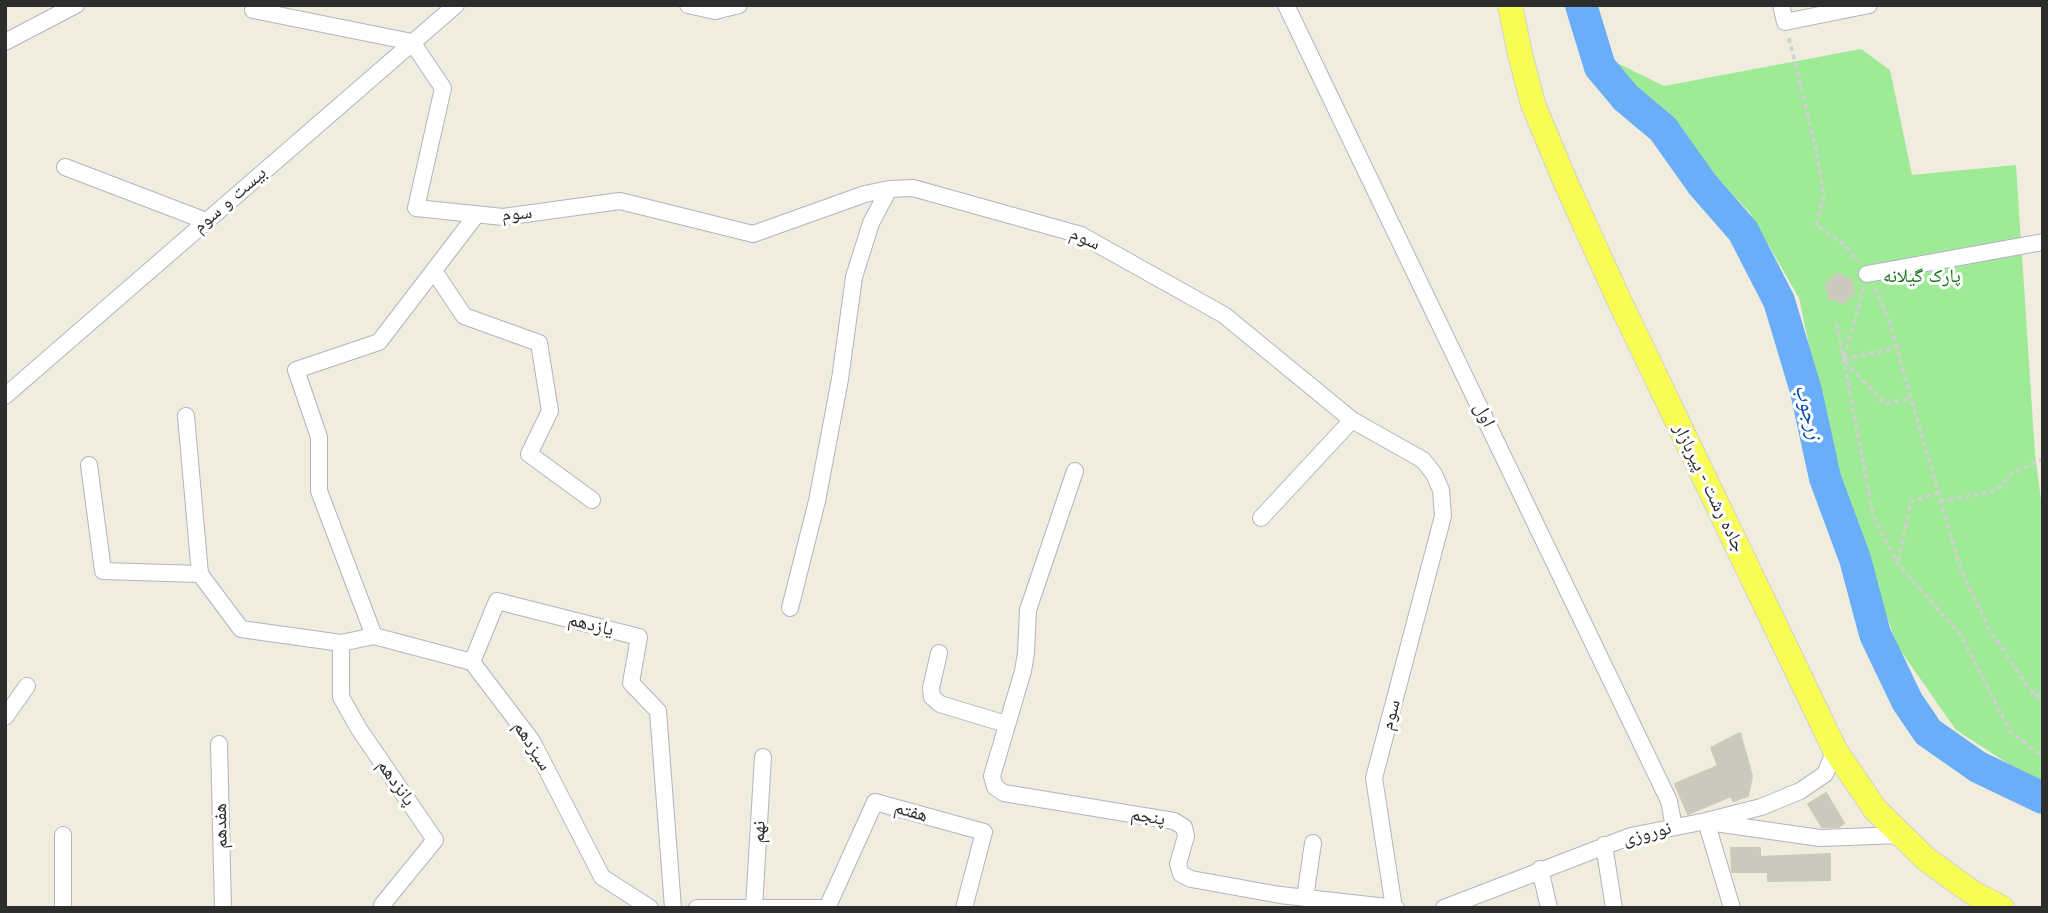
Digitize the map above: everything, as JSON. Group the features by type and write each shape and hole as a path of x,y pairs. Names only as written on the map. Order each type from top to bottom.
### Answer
{"main road":[{"name":"جاده رشت - پیربازار","path":"1510,5 1533,104 1565,180 1619,300 1835,750 1875,809 1901,835 1935,866 1973,893 2002,908"}],"street":[{"path":"5,42 76,5"},
{"name":"بیست و سوم","path":"5,396 456,5"},
{"path":"688,5 715,11 739,5"},
{"name":"اول","path":"1286,5 1669,801 1674,827"},
{"path":"1781,5 1785,22 1868,5"},
{"path":"253,10 412,42"},
{"name":"سوم","path":"412,42 443,88 416,208 503,217 620,201 753,234 864,194 914,188 1082,235 1224,315 1352,420 1423,460 1434,474 1441,490 1443,516 1374,778 1395,907"},
{"path":"65,167 206,221"},
{"path":"790,608 817,502 840,379 854,277 871,223 889,189"},
{"path":"374,636 319,491 318,437 296,370 379,342 477,214"},
{"path":"1867,274 2043,242"},
{"path":"434,271 464,316 538,343 550,411 529,454 592,500"},
{"path":"186,416 200,574 241,629 341,643 374,636 472,662"},
{"path":"1261,518 1352,420"},
{"path":"89,465 103,571 200,574"},
{"path":"939,653 931,688 932,697 940,704 1006,724 1023,671 1028,610 1075,471"},
{"name":"یازدهم","path":"472,662 496,601 639,637 631,683 658,711 673,908"},
{"name":"پانزدهم","path":"341,643 341,697 359,729 435,840 382,905 384,908"},
{"name":"سیزدهم","path":"472,662 531,741 602,877 650,908"},
{"path":"5,717 27,686"},
{"name":"پنجم","path":"1006,724 992,776 995,787 1004,793 1174,821 1184,827 1186,836 1178,864 1181,874 1191,880 1279,901 1305,898 1395,907"},
{"name":"هفدهم","path":"219,744 223,908"},
{"name":"نوروزی","path":"1444,908 1482,901 1540,869 1631,836 1761,807 1800,791 1825,774 1835,750"},
{"name":"نهم","path":"754,907 763,757"},
{"name":"هفتم","path":"825,908 875,802 984,832 964,908"},
{"path":"1732,908 1706,821 1820,838 1901,835"},
{"path":"63,835 63,908"},
{"path":"1305,898 1312,843"},
{"path":"1604,845 1614,908"},
{"path":"1540,869 1549,908"},
{"path":"697,908 825,908"}],"path":[{"path":"1785,22 1815,145 1824,196 1816,225 1845,245 1867,274 1881,299 1961,568 1988,627 2025,683 2043,704"},
{"path":"1844,359 1867,274"},
{"path":"1837,324 1867,491 1874,515 1897,563 1960,634 2010,730 2043,757"},
{"path":"1844,359 1896,348"},
{"path":"1844,359 1885,404 1911,398"},
{"path":"1940,501 1991,492 2001,486 2011,474 2043,458"},
{"path":"1897,563 1911,502 1937,493"},
{"path":"2035,696 2043,692"}],"green space":[{"name":"پارک گیلانه","path":"1861,49 1890,70 1912,175 2016,165 2035,454 2043,515 2043,786 1956,730 1898,647 1839,487 1799,298 1750,213 1648,104 1615,62 1664,86"}],"building":[{"path":"1837,274 1851,279 1854,293 1843,303 1829,298 1826,284"},
{"path":"1740,733 1752,776 1748,796 1733,801 1731,796 1688,814 1675,784 1718,766 1711,748"},
{"path":"1826,793 1844,823 1839,827 1822,827 1808,804"},
{"path":"1731,848 1760,848 1760,857 1830,854 1830,880 1768,881 1768,872 1732,872"}],"waterway":[{"name":"زرجوب","path":"1581,5 1600,67 1626,98 1663,129 1702,184 1743,231 1779,301 1806,391 1825,478 1855,559 1875,634 1907,701 1928,732 1978,767 2043,798"}]}
